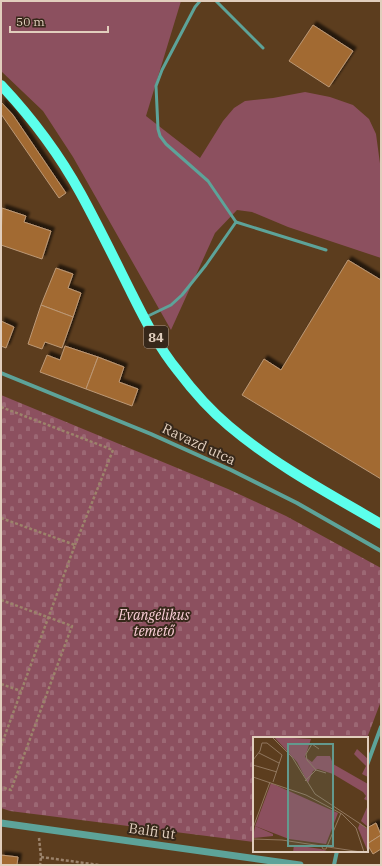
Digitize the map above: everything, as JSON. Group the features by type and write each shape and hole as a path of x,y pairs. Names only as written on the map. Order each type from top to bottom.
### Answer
{"main road":[{"name":"84","path":"1,85 30,116 61,161 80,193 144,318 177,370 202,400 229,426 263,452 381,524"}],"street":[{"name":"Ravazd utca","path":"1,373 151,434 231,470 297,503 381,551"},
{"path":"368,762 381,727"},
{"name":"Balfi út","path":"1,823 284,864 300,865"},
{"path":"334,865 337,852"}],"lane":[{"path":"200,1 195,7 162,70 156,86 158,129 160,136 166,144 208,181 236,222 326,250"},
{"path":"216,1 263,48"},
{"path":"144,318 171,305 182,295 206,265 236,222"}],"path":[{"path":"1,407 113,450 75,545 1,746"},
{"path":"1,518 75,545"},
{"path":"1,600 72,626 11,790 1,787"},
{"path":"1,684 21,691"},
{"path":"38,828 41,857 40,865"},
{"path":"41,857 99,865"}],"green space":[{"path":"1,1 181,1 146,116 200,158 223,121 234,108 245,101 305,92 330,97 353,105 369,119 376,134 381,171 381,258 288,227 252,212 237,210 215,233 171,330 73,157 43,111 1,71"},
{"name":"Evangélikus temető","path":"1,395 228,489 286,516 381,568 381,701 367,737 253,737 253,842 10,811 1,808"}],"building":[{"path":"313,25 353,51 329,87 289,61"},
{"path":"1,102 13,115 66,193 59,198 1,114"},
{"path":"2,208 26,216 24,222 51,231 42,259 1,245"},
{"path":"348,260 381,280 381,479 242,395 264,359 281,370"},
{"path":"56,268 73,274 68,288 81,293 73,317 41,305"},
{"path":"41,305 73,317 62,348 45,342 42,349 28,344"},
{"path":"1,321 14,327 6,348 1,346"},
{"path":"65,346 98,357 86,389 40,372 47,355 60,360"},
{"path":"98,357 124,367 119,382 138,389 132,406 86,389"},
{"path":"376,823 381,835 368,843 368,827"},
{"path":"381,835 381,849 373,854 368,843"},
{"path":"1,855 18,857 17,865 1,865"}]}
